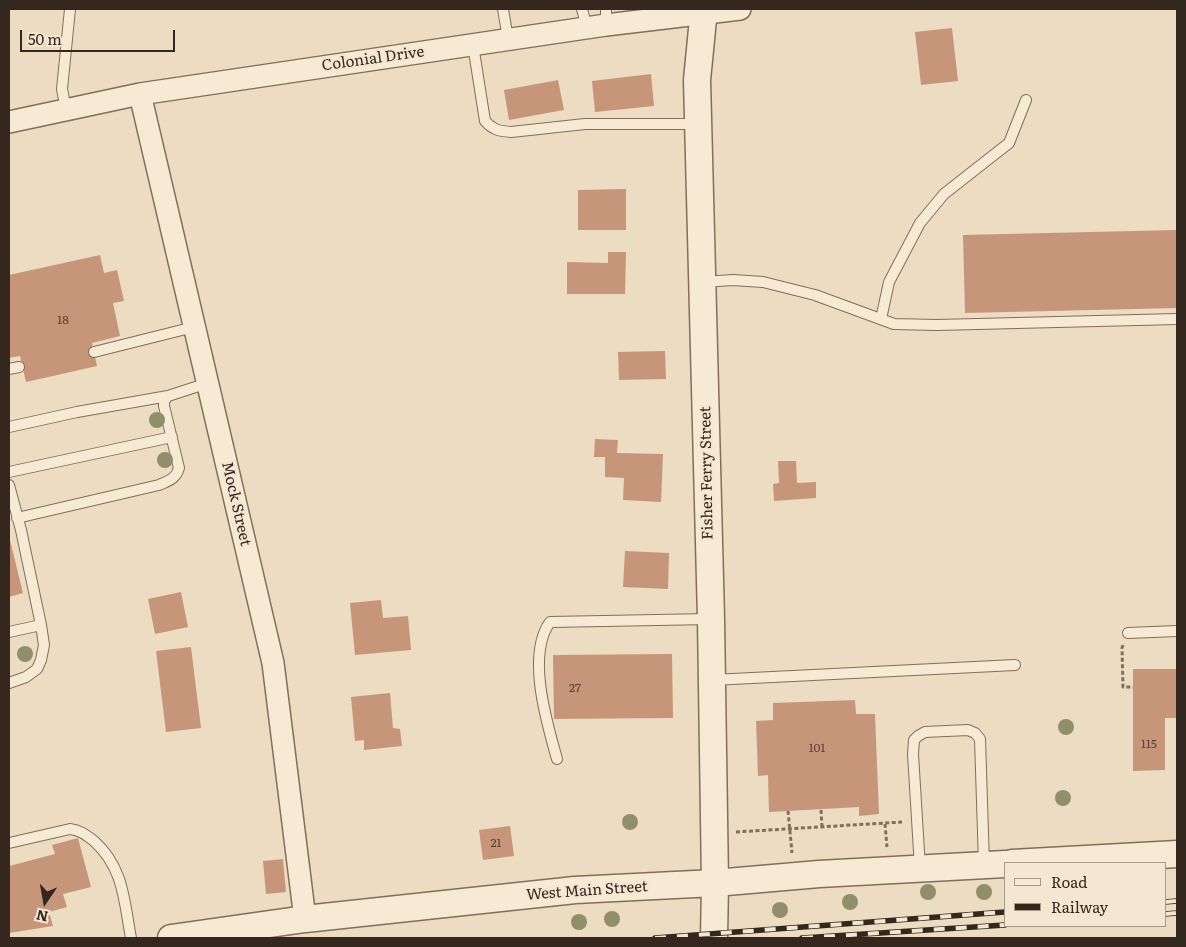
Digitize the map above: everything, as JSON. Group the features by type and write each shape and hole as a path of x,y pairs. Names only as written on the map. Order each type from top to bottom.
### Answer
{"street":[{"name":"Colonial Drive","path":"9,122 140,94 508,39 595,18 740,9"},
{"name":"Fisher Ferry Street","path":"704,11 697,80 712,680 714,938"},
{"name":"Mock Street","path":"140,94 272,663 305,919"},
{"path":"1030,862 1177,854"},
{"name":"West Main Street","path":"171,938 305,919 575,890 715,883 995,864"}],"lane":[{"path":"66,110 62,88 70,9"},
{"path":"503,9 508,39"},
{"path":"473,45 485,121 491,128 510,132 585,124 698,124"},
{"path":"881,319 889,282 920,223 944,194 1009,143 1026,100"},
{"path":"702,282 733,280 763,282 815,295 894,324 937,325 1177,319"},
{"path":"94,352 194,327"},
{"path":"9,427 77,412 168,396 208,384"},
{"path":"18,518 159,485 173,479 178,474 179,468 164,406 164,401 168,396"},
{"path":"9,472 172,437"},
{"path":"9,485 18,518 44,644 37,670 26,677 9,683"},
{"path":"557,759 544,715 540,682 541,648 546,628 550,622 710,619"},
{"path":"9,632 41,625"},
{"path":"1128,633 1177,631"},
{"path":"712,680 1015,665"},
{"path":"920,868 913,754 914,740 925,732 968,730 975,733 980,739 995,864"},
{"path":"9,842 70,829 77,830 89,837 107,854 119,876 131,938"}],"path":[{"path":"1128,633 1122,648 1123,687 1133,687"},
{"path":"821,810 822,827"},
{"path":"788,811 790,829"},
{"path":"714,833 918,820"}],"building":[{"path":"952,28 958,81 921,85 915,32"},
{"path":"651,74 654,106 595,112 592,81"},
{"path":"558,80 564,110 509,120 504,90"},
{"path":"626,189 626,230 578,230 578,190"},
{"path":"1177,230 1177,308 965,313 963,235"},
{"path":"608,252 626,252 625,294 567,294 567,262 608,263"},
{"path":"100,255 104,273 117,270 124,301 113,303 120,336 92,343 97,366 26,382 20,356 9,358 9,275"},
{"path":"665,351 666,379 619,380 618,352"},
{"path":"595,439 618,440 617,453 663,454 661,502 623,500 624,478 605,477 605,457 594,457"},
{"path":"778,461 796,461 797,483 816,482 816,498 774,501 773,484 779,483"},
{"path":"9,536 23,593 9,597"},
{"path":"625,551 669,553 668,589 623,587"},
{"path":"181,592 188,627 155,634 148,599"},
{"path":"381,600 383,618 408,616 411,650 355,655 350,603"},
{"path":"191,647 201,728 166,732 156,651"},
{"path":"672,654 673,718 554,719 553,655"},
{"path":"1133,669 1177,669 1177,718 1165,718 1165,770 1133,771"},
{"path":"390,693 393,728 400,729 402,746 364,750 364,740 355,741 351,697"},
{"path":"855,700 856,714 875,714 879,814 859,816 859,807 769,812 768,775 758,776 756,721 773,720 773,703"},
{"path":"510,826 514,856 483,860 479,830"},
{"path":"78,838 91,887 63,894 67,907 49,912 53,926 9,933 9,866 55,854 52,845"},
{"path":"283,859 286,892 266,894 263,861"}],"railway":[{"path":"1166,902 1177,901"},
{"path":"655,938 1004,912"},
{"path":"1166,914 1177,913"},
{"path":"802,938 1004,925"}]}
